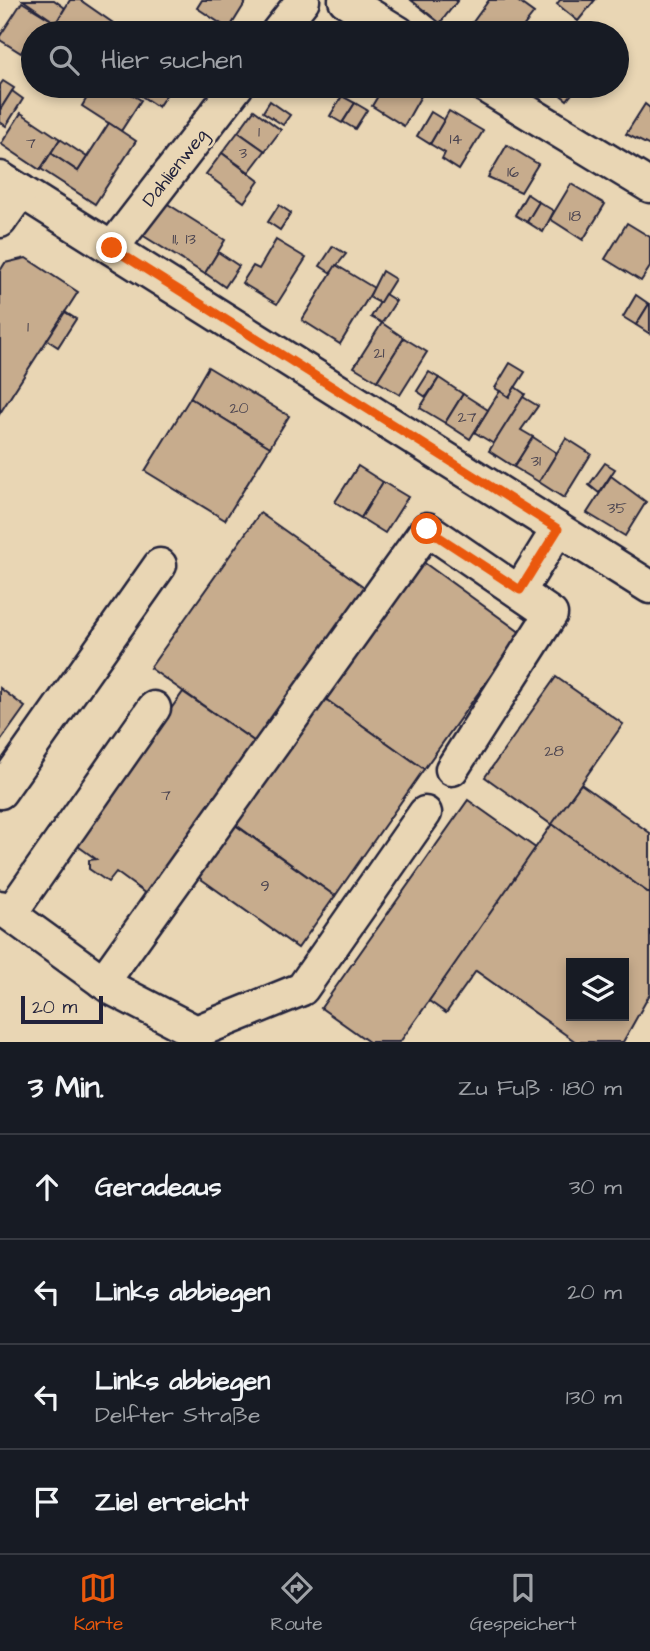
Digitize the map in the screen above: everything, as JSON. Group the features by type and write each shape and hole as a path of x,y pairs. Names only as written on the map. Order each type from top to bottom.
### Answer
{"street":[{"path":"287,21 303,0"},
{"path":"345,0 379,21"},
{"name":"Dahlienweg","path":"112,248 228,98"},
{"path":"505,98 650,186"},
{"path":"0,221 10,185 650,587"},
{"path":"103,982 427,529 520,590 551,614 452,769"},
{"path":"520,590 558,529"},
{"path":"0,792 160,565"},
{"path":"154,708 5,911 103,982 196,1032 302,989 425,813"}],"building":[{"path":"23,0 54,0 65,8 57,21 53,21"},
{"path":"70,0 80,0 110,21 57,21"},
{"path":"202,0 247,0 234,21 217,21 197,8"},
{"path":"411,0 458,0 442,21 437,21"},
{"path":"489,0 516,0 534,13 528,21 474,21"},
{"path":"560,0 595,0 578,21 557,4"},
{"path":"22,2 53,21 21,21 21,53 0,40"},
{"path":"3,81 14,88 0,110 0,85"},
{"path":"12,91 23,99 6,126 0,122 0,110"},
{"path":"87,98 141,100 121,131 82,106"},
{"path":"144,98 164,98 158,107"},
{"path":"341,98 355,103 342,123 330,116"},
{"path":"377,98 420,98 404,126 372,106"},
{"path":"270,101 290,115 283,125 263,112"},
{"path":"355,103 367,110 355,129 343,122"},
{"path":"645,104 650,108 650,146 626,134"},
{"path":"254,110 281,130 265,151 238,132"},
{"path":"449,111 483,131 459,170 442,159 445,153 430,144"},
{"path":"431,112 444,120 430,144 417,136"},
{"path":"21,113 60,139 40,170 1,144"},
{"path":"109,123 136,141 95,204 41,169 51,153 78,171"},
{"path":"238,132 265,151 249,172 222,153"},
{"path":"60,139 87,157 78,171 51,153"},
{"path":"507,145 538,164 521,192 488,177"},
{"path":"222,153 259,181 244,202 206,174"},
{"path":"571,184 605,204 583,240 550,219"},
{"path":"527,194 539,202 527,222 515,215"},
{"path":"163,201 225,240 205,274 142,235"},
{"path":"539,202 554,211 543,232 527,222"},
{"path":"279,205 291,213 280,230 268,222"},
{"path":"627,223 650,237 650,267 641,281 605,259"},
{"path":"276,240 306,258 277,304 242,283 253,266 259,269"},
{"path":"333,246 346,254 331,273 320,266"},
{"path":"218,252 239,266 225,287 205,273"},
{"path":"26,258 78,292 0,413 0,271 5,263"},
{"path":"336,265 374,288 340,344 302,320"},
{"path":"382,271 395,279 380,303 369,297"},
{"path":"385,294 396,301 382,323 371,317"},
{"path":"636,295 649,304 636,325 623,317"},
{"path":"650,304 650,334 636,325"},
{"path":"65,312 76,319 58,347 47,340"},
{"path":"382,323 404,338 377,381 354,367"},
{"path":"404,338 427,352 400,395 377,381"},
{"path":"510,363 525,372 509,397 495,388"},
{"path":"208,367 289,416 270,447 190,398"},
{"path":"429,372 439,378 426,397 417,391"},
{"path":"439,378 463,394 445,423 420,408"},
{"path":"515,387 525,394 494,444 474,432 500,391 509,397"},
{"path":"463,394 488,410 470,439 445,423"},
{"path":"523,397 538,406 521,430 533,437 514,467 489,451"},
{"path":"190,398 270,447 225,520 145,471"},
{"path":"533,437 557,453 539,482 514,467"},
{"path":"566,438 591,454 564,498 539,482"},
{"path":"605,463 615,469 599,493 589,485"},
{"path":"358,466 383,482 361,518 335,502"},
{"path":"611,476 646,502 625,536 587,513"},
{"path":"383,482 408,497 385,533 361,518"},
{"path":"260,513 367,589 258,744 150,668"},
{"path":"419,559 521,633 424,769 321,696"},
{"path":"556,677 623,724 552,825 485,777"},
{"path":"0,688 25,707 0,742"},
{"path":"183,692 258,744 149,896 116,872 108,882 89,869 89,860 96,859 75,844"},
{"path":"321,696 424,769 335,896 232,822"},
{"path":"581,784 650,833 650,894 552,824"},
{"path":"468,800 537,849 400,1042 369,1042 321,1008"},
{"path":"231,822 335,896 298,948 194,874"},
{"path":"552,824 650,894 650,994 623,1042 576,1042 476,971 446,1013 429,1001"}],"route":[{"path":"112,248 558,529 520,590 427,529"}]}
